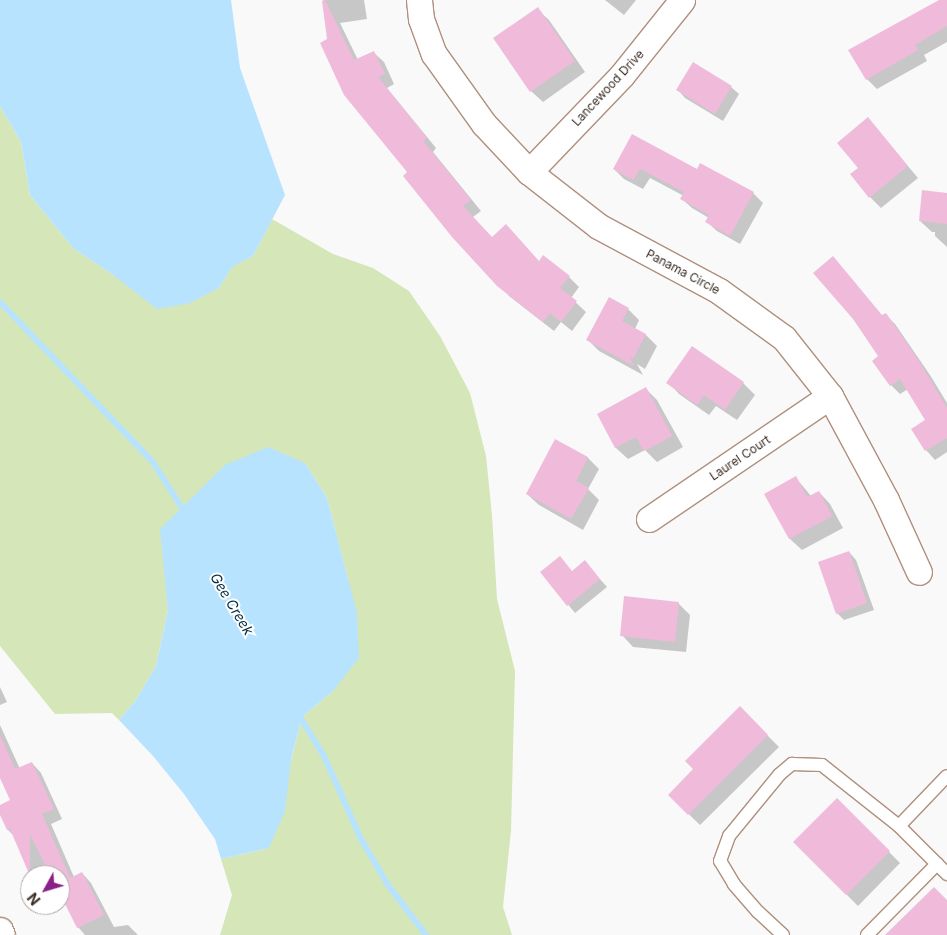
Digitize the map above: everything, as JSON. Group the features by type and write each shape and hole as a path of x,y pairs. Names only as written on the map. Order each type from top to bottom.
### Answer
{"street":[{"name":"Panama Circle","path":"419,0 421,19 434,54 484,124 529,172 598,226 719,291 784,338 830,396 886,500 920,572"},
{"name":"Lancewood Drive","path":"529,172 622,75 682,0"},
{"name":"Laurel Court","path":"649,520 830,396"},
{"path":"0,930 2,935"}],"lane":[{"path":"783,935 758,912 734,884 720,861 729,836 780,774 792,764 822,765 899,826 947,874"},
{"path":"899,826 947,776"},
{"path":"868,935 937,864"}],"green space":[{"path":"0,106 21,142 30,195 73,248 113,275 219,288 232,266 253,256 272,219 333,254 373,268 409,291 440,336 470,393 486,456 497,599 515,671 511,831 503,907 512,935 220,935 232,895 221,859 269,848 302,717 333,691 348,579 327,498 305,463 166,571 168,610 156,666 136,700 119,720 112,713 55,714 0,646"}],"water":[{"path":"0,0 231,0 240,68 285,195 253,256 232,267 219,288 190,303 157,309 113,275 73,248 30,195 21,142 0,106"},
{"path":"268,447 305,463 327,498 357,613 359,658 333,691 302,717 291,760 285,811 269,848 221,859 215,839 184,794 153,756 119,720 136,700 156,666 168,610 160,529 225,465"}],"building":[{"path":"325,0 354,60 374,51 385,74 378,77 427,138 423,141 471,200 463,206 492,237 506,224 539,261 543,255 570,276 560,288 577,301 561,322 550,313 543,322 497,286 452,237 403,176 407,172 344,95 320,43 327,39 322,1"},
{"path":"939,0 947,0 947,26 915,45 918,50 866,80 848,50"},
{"path":"538,7 575,61 530,92 493,38"},
{"path":"693,62 732,86 715,114 676,90"},
{"path":"868,117 908,166 869,198 850,174 858,168 837,143"},
{"path":"632,134 697,169 700,163 754,192 730,236 705,222 709,215 680,199 684,192 640,169 633,180 613,169"},
{"path":"922,190 947,193 947,224 919,221"},
{"path":"833,256 882,315 886,313 921,364 947,408 947,438 925,451 911,429 925,420 900,379 890,386 872,361 878,356 853,319 813,273"},
{"path":"609,297 629,308 622,321 646,334 633,359 629,356 634,366 586,340"},
{"path":"692,346 744,382 725,410 704,395 697,405 666,383"},
{"path":"646,387 672,436 644,451 636,437 615,448 597,414"},
{"path":"555,439 588,457 576,481 589,488 571,519 526,494"},
{"path":"796,476 807,497 819,491 832,516 789,539 764,494"},
{"path":"849,551 867,603 836,614 818,562"},
{"path":"560,556 572,571 585,560 600,579 567,606 540,572"},
{"path":"624,596 679,602 675,642 620,636"},
{"path":"740,706 768,735 688,815 668,795 693,769 685,761"},
{"path":"0,735 15,769 32,762 54,809 42,814 64,865 45,865 30,834 30,865 25,865 10,829 7,830 0,815 0,805 10,800 0,778"},
{"path":"837,798 890,851 846,895 793,842"},
{"path":"82,872 104,915 77,928 70,914 70,878"},
{"path":"934,887 947,900 947,935 885,935"}],"waterway":[{"name":"Gee Creek","path":"0,302 152,461 186,514"},
{"name":"Gee Creek","path":"297,712 324,756 361,839 388,885 426,935"}]}
